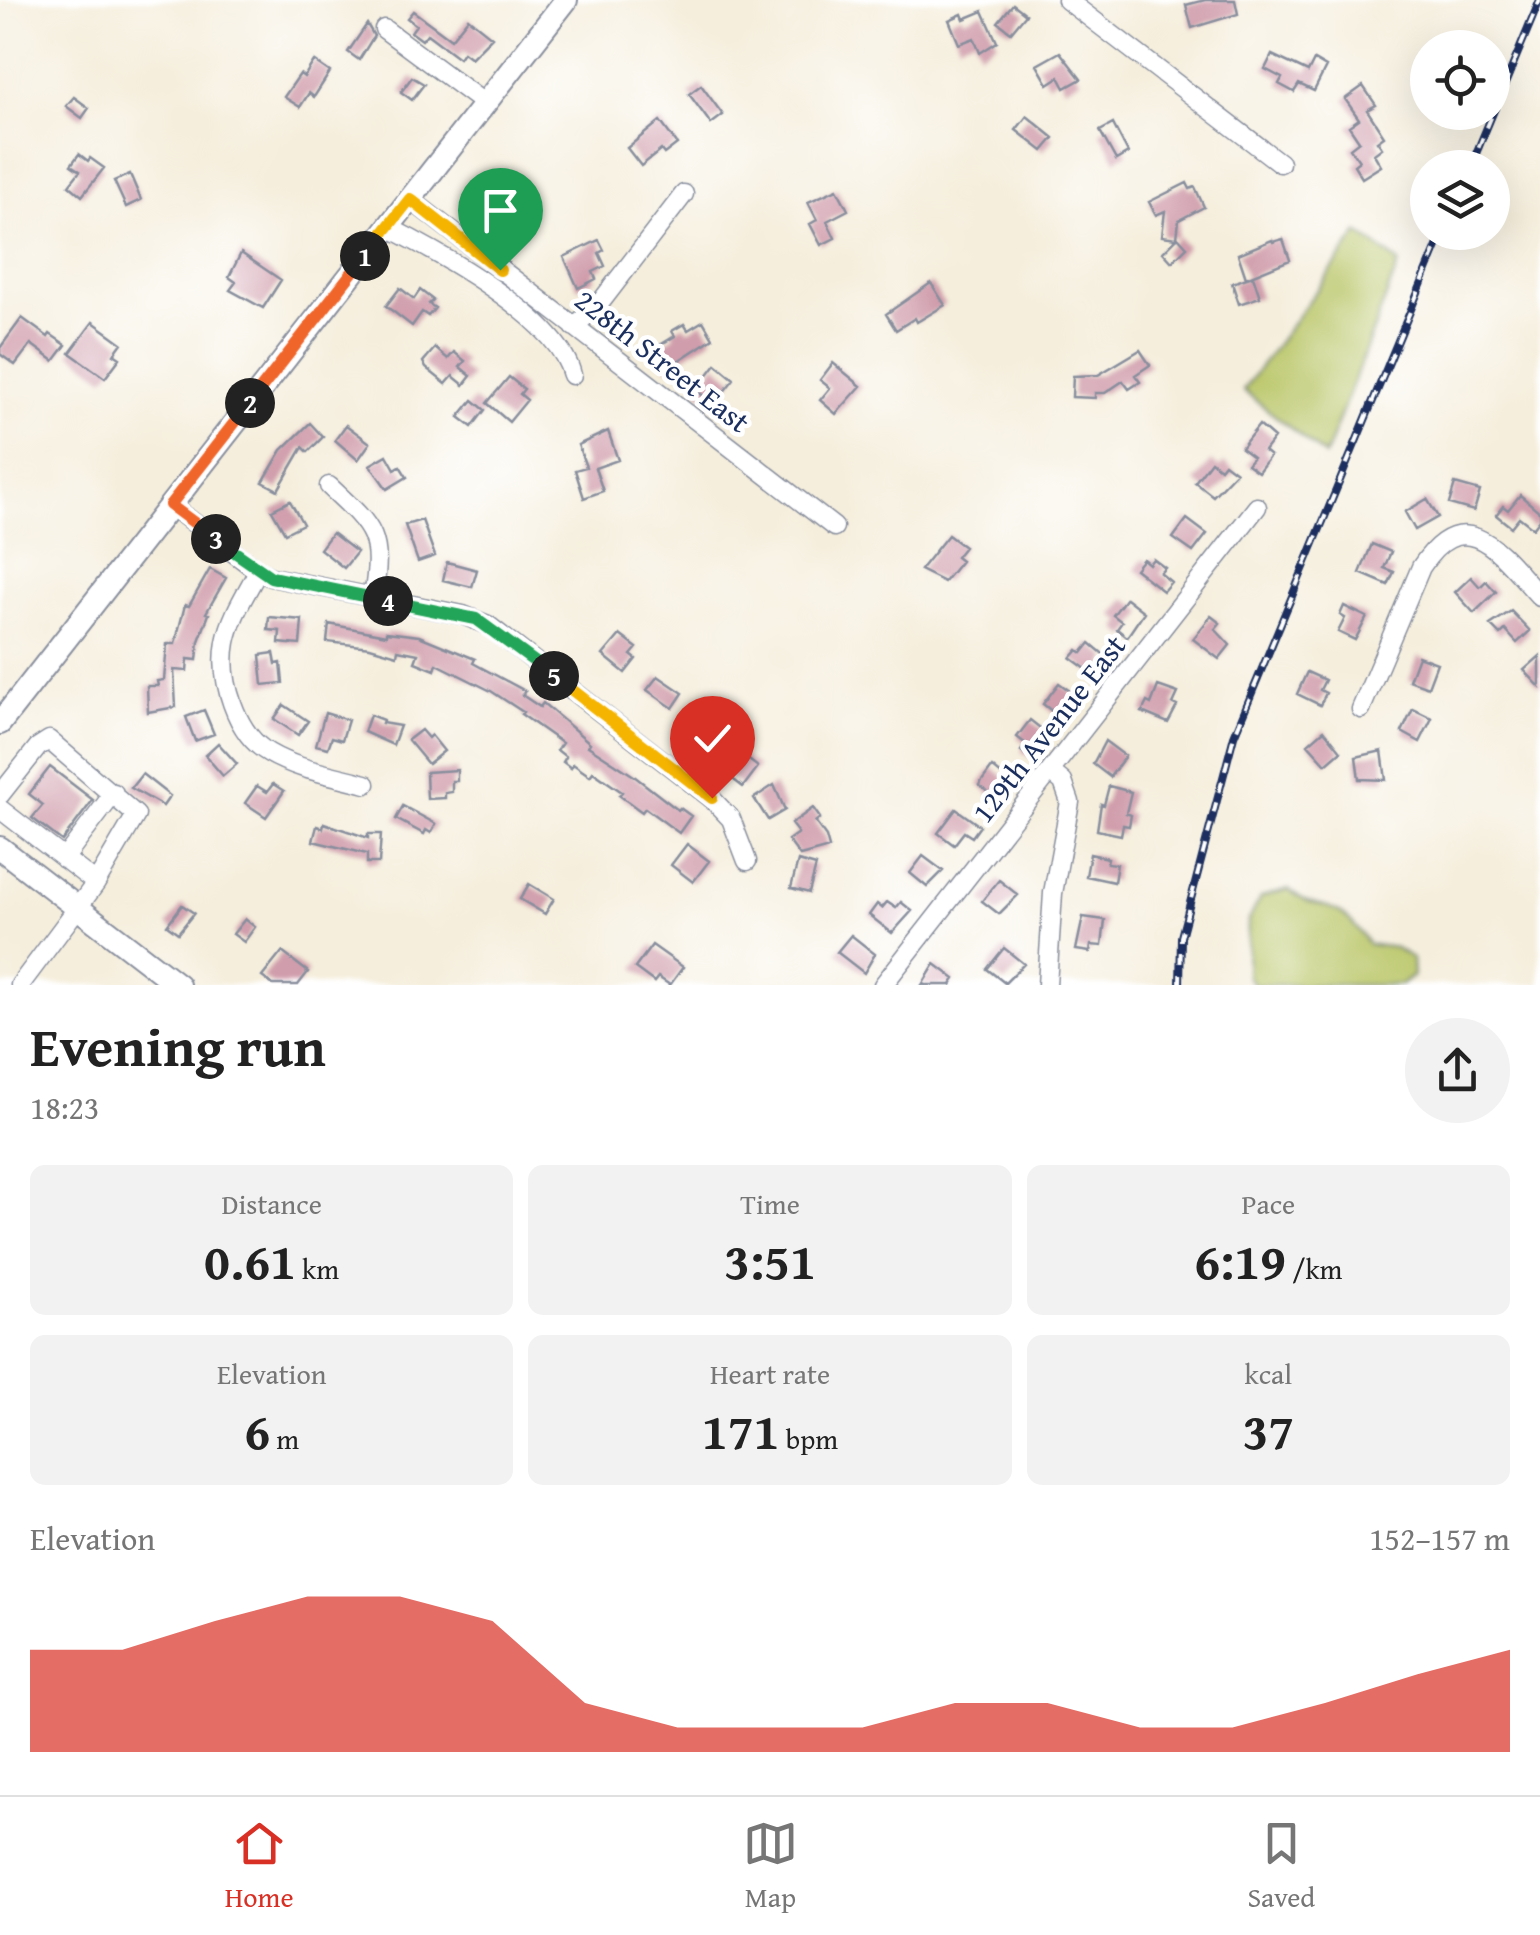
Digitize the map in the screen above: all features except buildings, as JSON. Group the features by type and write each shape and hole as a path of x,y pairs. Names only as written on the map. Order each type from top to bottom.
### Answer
{"main road":[{"path":"0,723 566,0"},
{"path":"0,848 178,985"}],"street":[{"path":"1066,0 1280,163"},
{"path":"384,29 485,104"},
{"path":"574,328 600,303 684,194"},
{"name":"228th Street East","path":"410,199 834,527"},
{"path":"388,228 457,264 525,314 562,348 572,375"},
{"path":"330,486 364,519 378,544 372,598"},
{"path":"170,505 258,571 286,582 463,616 488,626 712,798 731,819 747,861"},
{"name":"129th Avenue East","path":"883,985 1258,507"},
{"path":"1361,709 1421,567 1439,544 1458,534 1490,544 1540,597"},
{"path":"258,571 236,612 225,646 228,682 245,732 260,747 280,758 366,784"},
{"path":"0,795 48,740 136,815 96,883 20,985"},
{"path":"1047,985 1053,893 1070,802 1063,782 1052,772"},
{"path":"64,859 114,793"},
{"path":"0,809 96,883"}],"green space":[{"path":"1359,233 1399,263 1325,456 1243,390"},
{"path":"1289,889 1303,899 1341,913 1368,944 1396,948 1412,959 1413,976 1401,985 1255,985 1247,977 1248,920 1261,897"}],"railway":[{"path":"1478,150 1540,0"},
{"path":"1180,985 1181,937 1234,736 1436,250"}],"route":[{"path":"500,270 410,199 170,505 271,577 476,619 712,798"}]}
